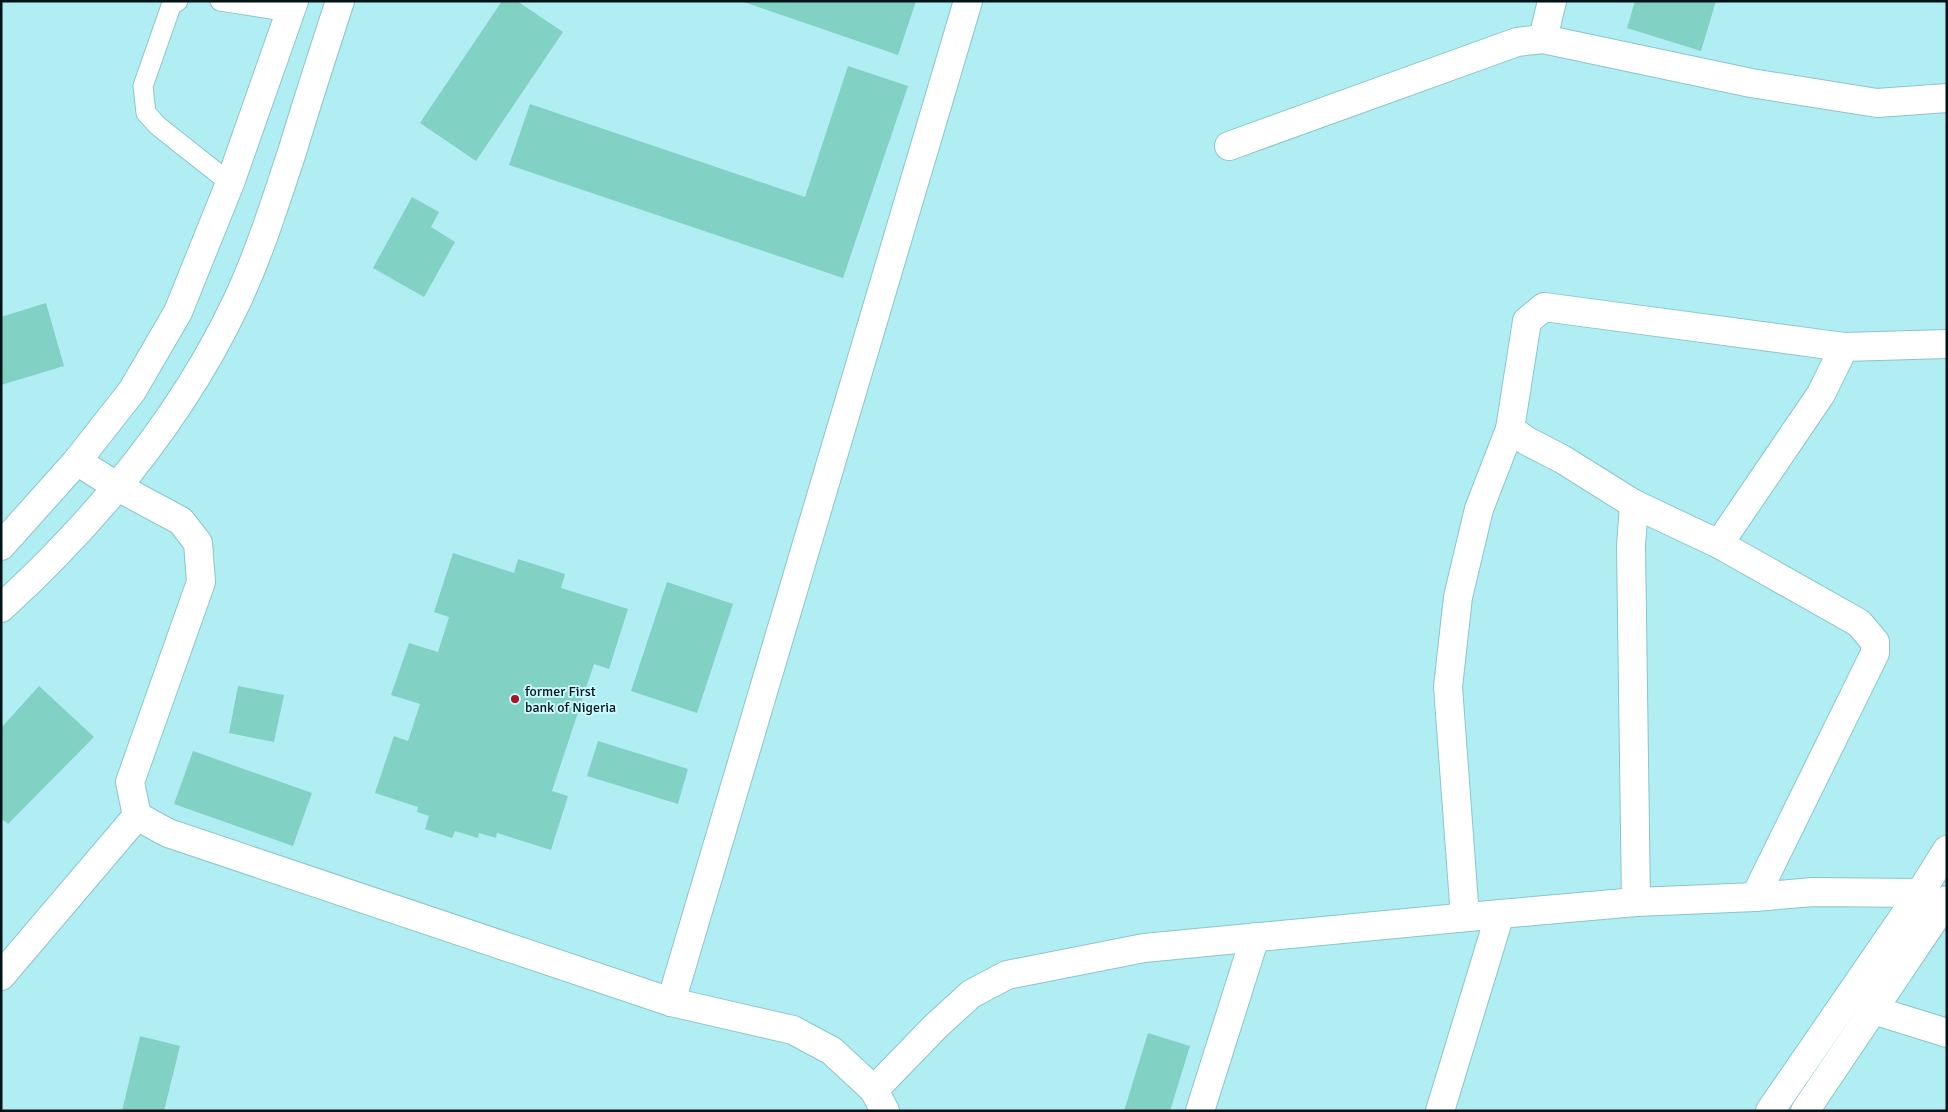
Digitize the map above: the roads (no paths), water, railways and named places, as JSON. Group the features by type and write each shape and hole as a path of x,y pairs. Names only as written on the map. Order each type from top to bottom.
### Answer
{"street":[{"path":"1,608 81,528 142,455 192,384 237,301 269,222 340,1"},
{"path":"671,1002 968,1"},
{"path":"1543,39 1552,1"},
{"path":"1,546 77,461 132,391 178,312 230,183 292,7"},
{"path":"1228,146 1517,42 1543,39 1751,83 1877,103 1947,98"},
{"path":"1464,917 1448,687 1458,597 1479,509 1510,429 1527,321 1544,307 1844,347 1947,344"},
{"path":"1719,544 1821,394 1844,347"},
{"path":"1510,429 1634,504 1719,544 1859,623 1875,642 1875,653 1755,896"},
{"path":"77,461 116,486 180,521 198,543 201,582 130,782 137,816 168,833 671,1002 793,1030 832,1051 879,1100 936,1026 971,994 1007,974 1144,948 1464,917 1636,902 1813,892 1920,893"},
{"path":"1634,504 1631,546 1636,902"},
{"path":"1,976 137,816"},
{"path":"1770,1111 1920,893 1947,850"},
{"path":"1805,1111 1947,900"},
{"path":"1440,1111 1500,914"},
{"path":"1200,1111 1255,937"},
{"path":"1873,1010 1947,1033"}],"lane":[{"path":"178,1 171,6 143,86 146,113 158,126 230,183"},
{"path":"220,1 292,7"}],"place":[{"name":"former First bank of Nigeria","path":"515,699"}]}
